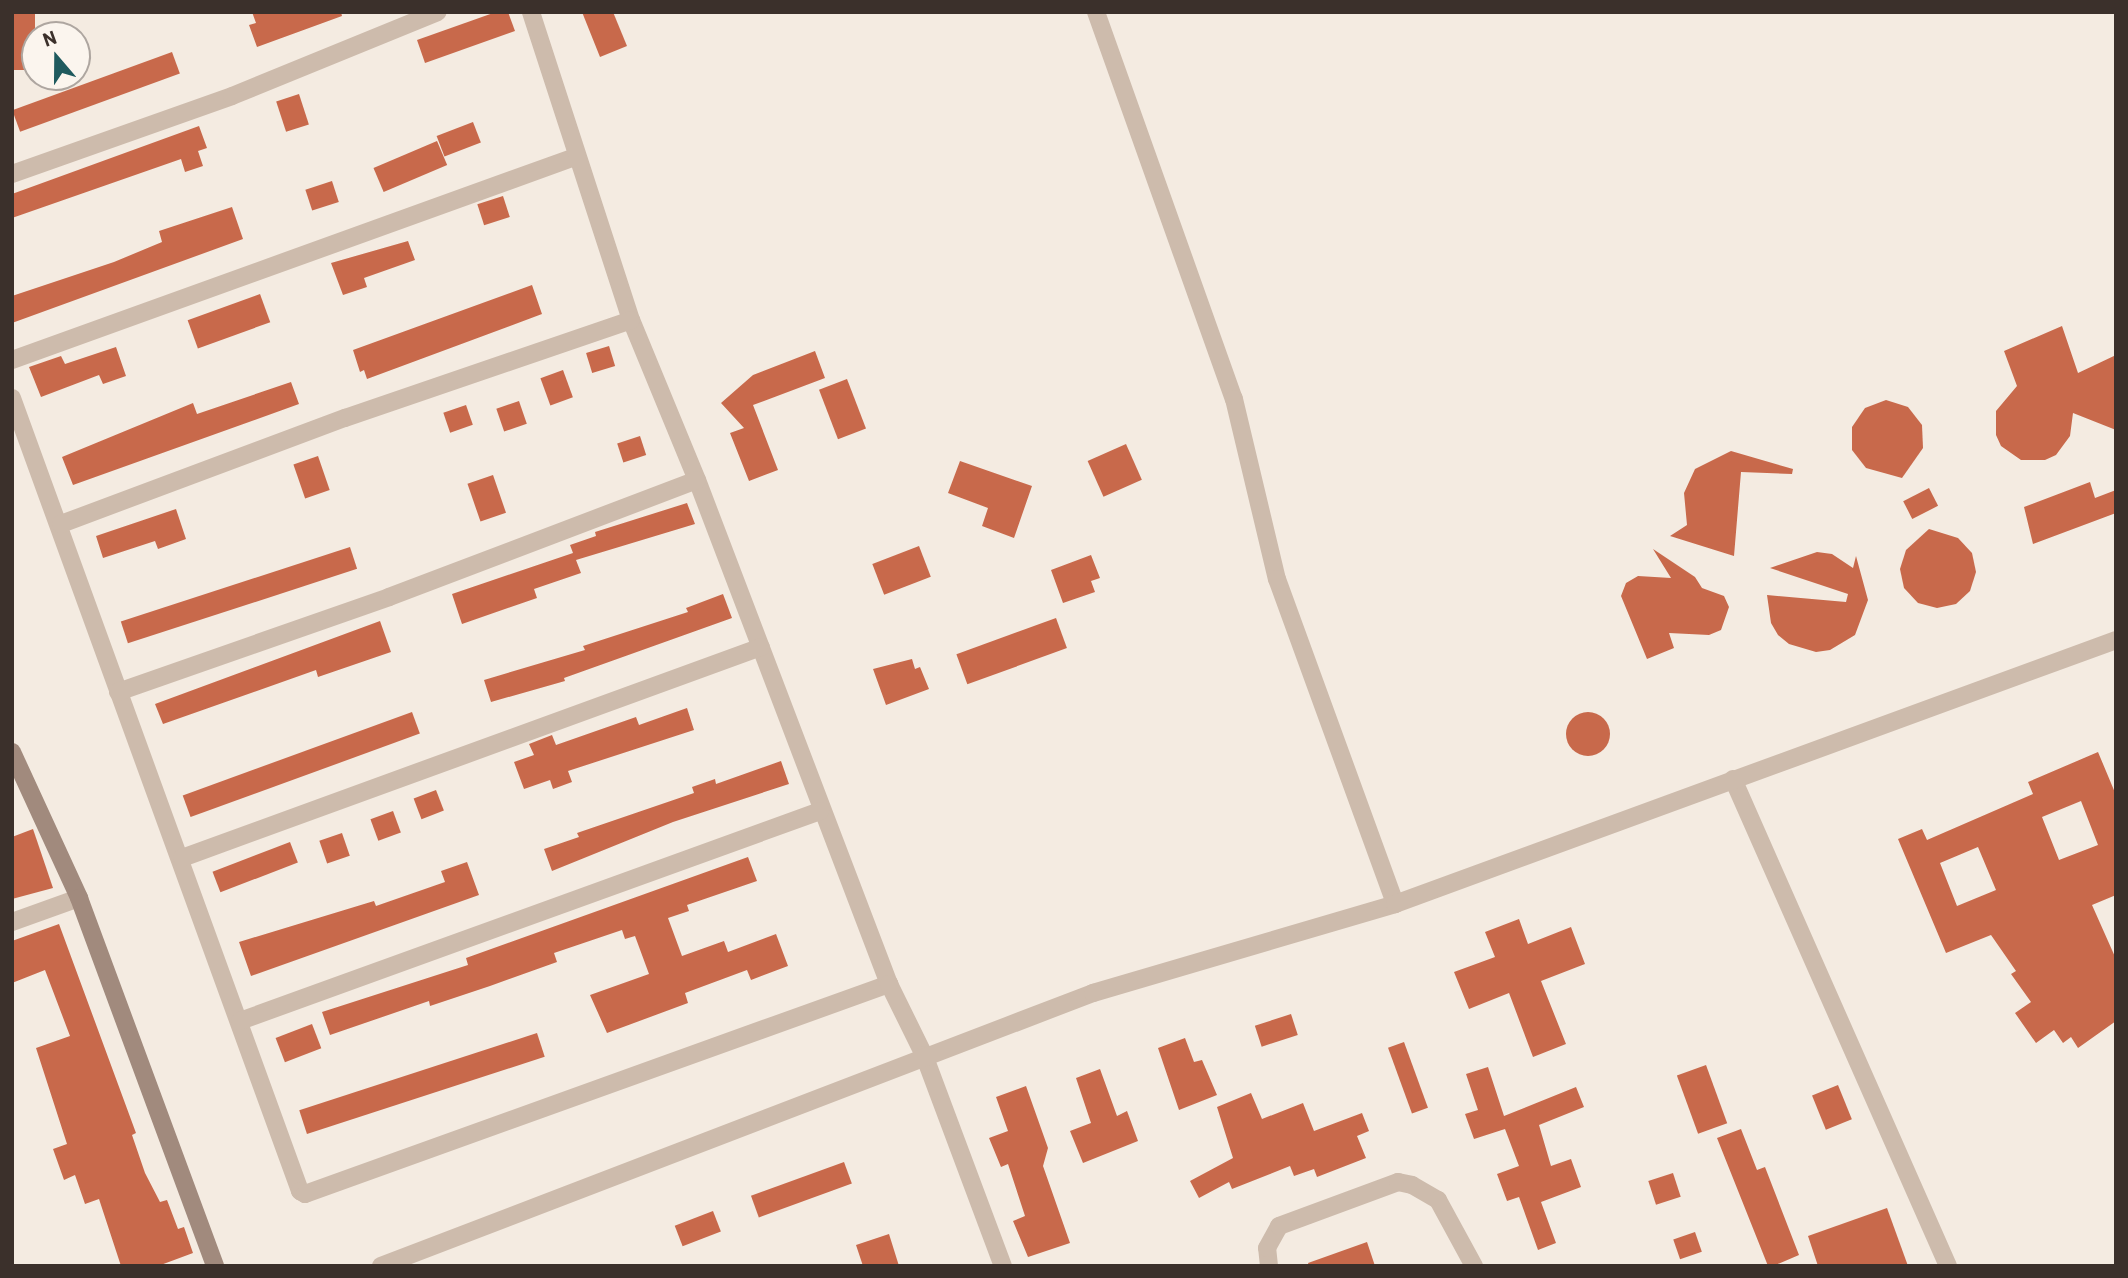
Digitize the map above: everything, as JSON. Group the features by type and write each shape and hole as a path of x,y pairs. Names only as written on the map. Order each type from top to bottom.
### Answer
{"main road":[{"path":"12,752 79,898 215,1266"}],"street":[{"path":"12,174 232,96 438,12"},
{"path":"531,12 631,320 697,480 820,811 862,906 889,984 924,1055 1003,1266"},
{"path":"1096,12 1234,399 1277,579 1395,904"},
{"path":"12,359 576,157"},
{"path":"61,524 345,418 631,320"},
{"path":"12,398 61,524 118,692 183,858 296,1188 305,1194 889,984"},
{"path":"118,692 389,597 697,480"},
{"path":"381,1266 924,1055 1093,993 1395,904 2116,640"},
{"path":"183,858 761,647"},
{"path":"1733,779 1948,1266"},
{"path":"240,1021 820,811"},
{"path":"12,922 79,898"},
{"path":"1269,1266 1267,1248 1279,1226 1398,1182 1424,1190 1438,1200 1474,1266"}],"building":[{"path":"12,12 35,12 35,21 21,21 21,70 12,70"},
{"path":"252,12 341,12 342,16 257,47 249,25 256,23"},
{"path":"496,12 508,12 515,31 425,63 417,40"},
{"path":"582,12 613,12 627,46 600,57"},
{"path":"172,52 180,74 20,132 12,110 65,91 91,91 91,81"},
{"path":"299,94 309,124 286,132 276,101"},
{"path":"473,122 481,143 444,157 437,136"},
{"path":"199,126 207,148 198,151 203,166 185,172 181,159 12,218 12,194"},
{"path":"437,141 447,165 384,192 373,168"},
{"path":"332,181 339,202 312,211 305,190"},
{"path":"503,196 510,217 484,225 477,204"},
{"path":"232,207 243,239 12,323 12,296 114,262 162,242 159,231"},
{"path":"408,241 415,260 364,278 367,287 343,295 331,263"},
{"path":"532,285 542,314 367,379 364,370 360,372 353,350"},
{"path":"260,294 270,322 198,349 188,320"},
{"path":"2062,326 2078,373 2116,355 2116,430 2073,413 2070,436 2056,455 2045,460 2021,460 2001,446 1996,435 1996,411 2017,386 2004,351"},
{"path":"609,346 615,366 592,373 586,353"},
{"path":"116,347 126,376 103,384 99,375 41,397 29,367 61,356 65,364"},
{"path":"815,351 825,378 753,405 778,470 749,481 730,433 744,428 721,403 753,375"},
{"path":"563,370 573,397 550,405 540,378"},
{"path":"847,379 866,428 838,439 819,390"},
{"path":"291,382 299,404 73,485 62,457 193,403 197,414"},
{"path":"1886,400 1908,407 1922,425 1923,448 1902,478 1866,468 1852,450 1852,427 1865,408"},
{"path":"519,401 527,424 504,432 496,409"},
{"path":"466,405 473,425 450,433 443,413"},
{"path":"640,436 646,455 623,462 617,443"},
{"path":"1126,444 1142,480 1103,497 1088,461"},
{"path":"1731,451 1793,469 1792,474 1741,472 1734,556 1670,536 1687,525 1684,493 1695,469"},
{"path":"318,456 330,490 305,499 293,464"},
{"path":"960,461 1032,486 1014,538 982,526 988,508 948,493"},
{"path":"493,475 506,513 480,522 467,484"},
{"path":"2090,482 2095,498 2116,490 2116,513 2033,544 2024,507"},
{"path":"1929,488 1938,506 1912,519 1903,501"},
{"path":"687,503 695,524 576,560 581,573 534,589 537,598 462,624 452,594 573,553 570,545 596,536 595,532"},
{"path":"176,509 186,539 158,549 155,541 103,558 96,536"},
{"path":"1929,529 1958,538 1972,553 1976,572 1970,591 1956,604 1937,608 1918,603 1904,588 1900,569 1906,550"},
{"path":"919,546 931,577 884,595 872,564"},
{"path":"350,547 357,569 128,643 121,621"},
{"path":"1653,549 1695,577 1702,588 1724,596 1729,607 1721,630 1709,635 1669,633 1674,648 1647,659 1621,596 1626,583 1638,576 1671,578"},
{"path":"1817,552 1832,554 1853,568 1856,556 1868,600 1855,635 1830,650 1816,652 1789,644 1778,635 1771,623 1767,595 1846,602 1848,594 1770,568"},
{"path":"1091,555 1100,578 1091,581 1095,592 1063,603 1051,570"},
{"path":"723,594 732,618 564,678 565,681 491,702 484,680 585,650 583,646 688,612 686,608"},
{"path":"1056,618 1067,648 967,684 956,654"},
{"path":"380,621 391,652 318,677 316,670 163,724 155,704"},
{"path":"912,659 915,669 920,667 929,689 886,705 873,669"},
{"path":"687,708 694,730 568,771 572,782 553,789 550,780 524,789 514,762 534,755 529,744 552,735 556,745 636,717 639,725"},
{"path":"412,712 420,734 191,817 183,795"},
{"path":"1588,712 1604,718 1610,734 1604,750 1588,756 1572,750 1566,734 1572,718"},
{"path":"2098,752 2116,795 2116,895 2092,905 2116,959 2116,1021 2078,1048 2071,1037 2063,1043 2054,1030 2036,1043 2015,1013 2031,1002 2011,974 2016,971 1991,935 1946,953 1898,839 1922,829 1927,840 2033,794 2028,782","holes":["2081,801 2098,845 2059,860 2042,817","1978,847 1996,890 1957,906 1940,863"]},
{"path":"781,761 789,784 673,822 552,871 544,849 579,837 577,833 694,793 692,787 715,779 716,784"},
{"path":"436,790 444,811 421,819 414,799"},
{"path":"393,811 401,833 378,841 370,819"},
{"path":"33,829 53,888 12,899 12,837"},
{"path":"342,833 350,856 327,864 319,841"},
{"path":"290,842 298,863 220,892 213,872"},
{"path":"748,857 757,881 687,905 689,911 668,918 682,956 724,941 728,952 776,934 788,966 751,980 747,970 685,993 688,1003 607,1033 590,995 649,974 635,936 625,939 622,930 554,953 557,962 430,1006 429,1001 330,1035 322,1012 468,965 466,958"},
{"path":"467,862 479,895 251,976 239,942 374,901 376,906 445,882 441,871"},
{"path":"1519,919 1528,944 1571,927 1585,964 1541,981 1566,1044 1533,1057 1509,993 1469,1009 1454,972 1495,957 1485,932"},
{"path":"59,924 136,1133 132,1135 145,1173 160,1202 167,1200 178,1229 184,1227 193,1253 158,1266 121,1266 99,1199 85,1204 75,1175 64,1180 53,1149 67,1144 36,1048 70,1036 45,970 12,983 12,941"},
{"path":"1291,1014 1298,1035 1262,1047 1255,1026"},
{"path":"312,1024 321,1048 285,1062 276,1038"},
{"path":"537,1033 545,1057 307,1134 299,1110"},
{"path":"1185,1038 1194,1062 1202,1060 1217,1095 1179,1110 1158,1048"},
{"path":"1404,1042 1428,1108 1412,1114 1388,1048"},
{"path":"1706,1065 1727,1123 1698,1134 1677,1076"},
{"path":"1488,1067 1504,1116 1576,1087 1584,1107 1539,1125 1551,1166 1571,1159 1581,1187 1541,1202 1556,1243 1538,1250 1519,1197 1507,1201 1497,1174 1519,1166 1505,1129 1474,1139 1465,1114 1478,1110 1466,1074"},
{"path":"1100,1069 1117,1116 1127,1111 1138,1141 1083,1163 1070,1131 1091,1123 1076,1078"},
{"path":"1838,1085 1852,1119 1826,1130 1812,1095"},
{"path":"1026,1086 1048,1148 1043,1166 1070,1243 1028,1257 1013,1221 1025,1216 1008,1164 1001,1167 989,1138 1008,1131 996,1097"},
{"path":"1251,1093 1262,1119 1303,1103 1314,1131 1362,1113 1369,1131 1357,1136 1366,1158 1317,1177 1314,1169 1294,1176 1290,1166 1232,1189 1229,1182 1199,1198 1190,1181 1233,1158 1217,1107"},
{"path":"1741,1129 1757,1170 1765,1167 1799,1255 1773,1266 1768,1266 1717,1138"},
{"path":"844,1162 852,1184 759,1217 751,1196"},
{"path":"1673,1173 1681,1197 1656,1205 1648,1181"},
{"path":"1887,1208 1908,1266 1818,1266 1808,1236"},
{"path":"713,1211 721,1232 683,1246 675,1226"},
{"path":"1695,1232 1702,1252 1680,1259 1673,1239"},
{"path":"889,1234 899,1266 863,1266 856,1245"},
{"path":"1367,1242 1375,1266 1309,1266 1308,1263"}]}
